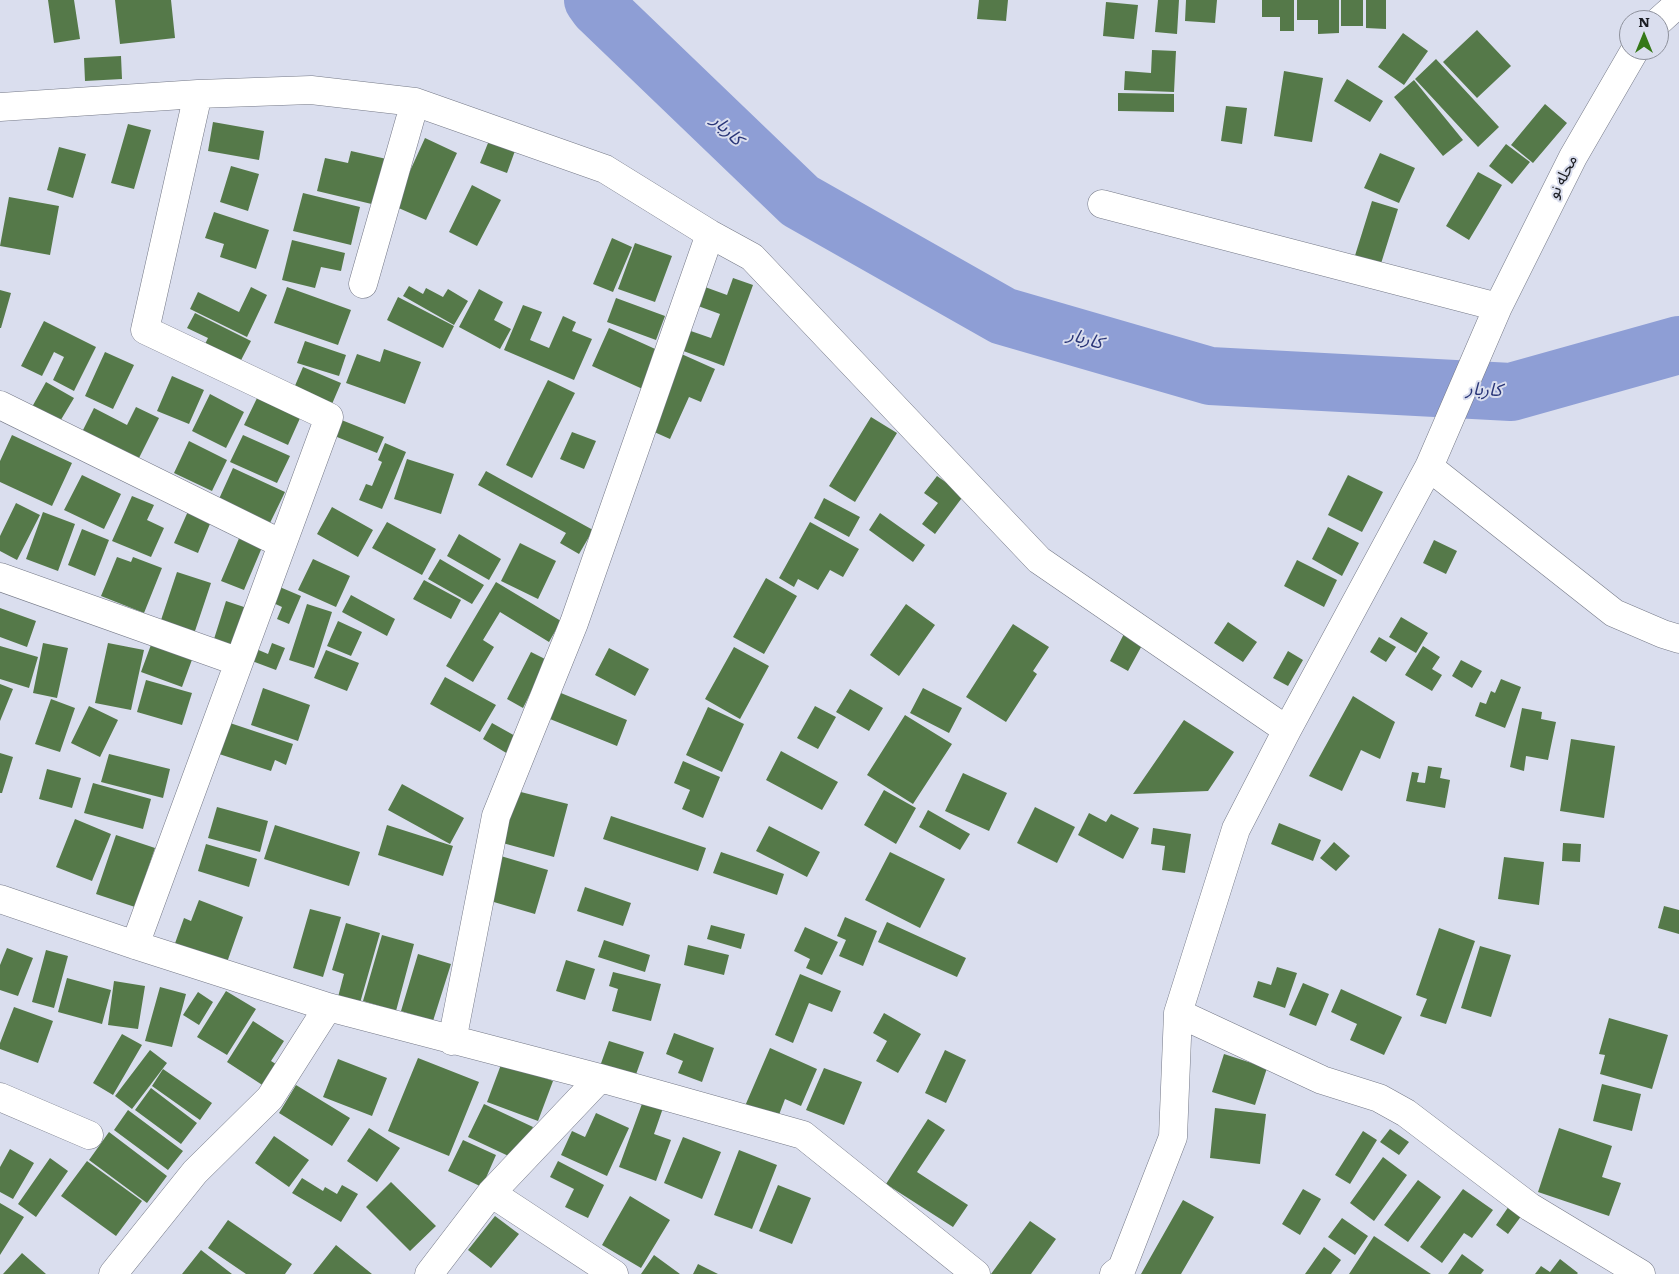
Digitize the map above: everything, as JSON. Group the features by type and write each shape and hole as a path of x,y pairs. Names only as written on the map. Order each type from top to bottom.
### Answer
{"street":[{"path":"1669,12 1679,3"},
{"name":"محله نو","path":"1114,1274 1122,1268 1173,1137 1178,1014 1236,829 1432,460 1498,307 1573,157 1629,60"},
{"path":"0,107 198,94 311,90 415,102 605,169 710,234 752,257 1039,560 1288,730"},
{"path":"135,945 329,417 145,330 198,94"},
{"path":"363,284 415,102"},
{"path":"1102,204 1498,307"},
{"path":"452,1040 496,816 574,623 710,234"},
{"path":"0,405 282,544"},
{"path":"1432,460 1614,613 1679,639"},
{"path":"0,577 239,662"},
{"path":"0,899 328,1007 600,1078 803,1136 976,1274"},
{"path":"112,1274 195,1172 270,1098 328,1007"},
{"path":"1178,1014 1322,1080 1379,1098 1406,1113 1530,1207 1641,1274"},
{"path":"429,1274 491,1193 600,1078"},
{"path":"0,1097 89,1136"},
{"path":"491,1193 614,1274"}],"building":[{"path":"48,0 74,0 80,39 54,43"},
{"path":"115,0 171,0 175,38 120,44"},
{"path":"979,0 1008,0 1006,21 977,19"},
{"path":"1158,0 1179,0 1177,34 1155,32"},
{"path":"1186,0 1217,0 1215,23 1185,21"},
{"path":"1262,0 1294,0 1294,31 1280,31 1280,17 1262,17"},
{"path":"1297,0 1339,0 1339,33 1318,34 1318,20 1297,20"},
{"path":"1341,0 1363,0 1363,26 1341,26"},
{"path":"1366,0 1386,0 1386,29 1366,28"},
{"path":"1106,2 1138,5 1134,39 1103,36"},
{"path":"1477,30 1511,66 1477,98 1443,62"},
{"path":"1403,33 1428,51 1404,85 1378,67"},
{"path":"1152,50 1176,51 1174,92 1124,90 1125,71 1151,73"},
{"path":"121,56 122,79 85,81 84,58"},
{"path":"1436,59 1499,127 1478,147 1415,79"},
{"path":"1284,71 1323,78 1312,142 1274,136"},
{"path":"1347,79 1383,101 1370,122 1334,101"},
{"path":"1414,80 1463,140 1443,156 1394,97"},
{"path":"1118,93 1174,94 1174,112 1118,111"},
{"path":"1545,104 1567,123 1533,163 1511,145"},
{"path":"1226,106 1247,108 1242,144 1221,141"},
{"path":"213,122 264,131 259,160 208,151"},
{"path":"128,124 151,130 134,189 111,183"},
{"path":"425,138 457,153 426,220 394,206"},
{"path":"490,138 516,148 507,173 480,163"},
{"path":"1506,144 1530,162 1512,184 1489,166"},
{"path":"59,147 86,154 73,198 47,190"},
{"path":"351,151 391,160 380,206 317,191 325,158 348,163"},
{"path":"1380,153 1415,168 1399,203 1364,188"},
{"path":"231,166 259,174 248,211 220,202"},
{"path":"1478,172 1502,185 1469,240 1446,226"},
{"path":"472,185 501,200 477,246 449,232"},
{"path":"303,193 360,207 351,245 293,231"},
{"path":"9,197 59,206 50,255 0,246"},
{"path":"1372,201 1398,209 1379,270 1353,262"},
{"path":"214,212 269,230 256,269 220,257 224,244 205,238"},
{"path":"612,238 632,247 613,292 593,284"},
{"path":"292,240 345,253 341,271 321,267 315,288 282,280"},
{"path":"635,243 672,256 655,302 618,289"},
{"path":"733,278 753,285 724,366 678,349 685,329 711,338 720,314 698,306 705,287 727,295"},
{"path":"409,286 423,294 426,288 443,297 448,289 468,301 454,325 403,296"},
{"path":"251,287 267,295 247,337 190,309 198,292 239,312"},
{"path":"287,287 351,310 338,345 274,323"},
{"path":"479,289 503,302 494,320 511,329 500,349 459,327"},
{"path":"0,290 11,293 1,328 0,328"},
{"path":"398,297 454,326 443,348 387,320"},
{"path":"616,298 665,316 656,340 607,322"},
{"path":"523,305 542,312 530,340 549,348 563,316 576,322 572,331 592,339 574,380 504,350"},
{"path":"195,313 251,341 238,366 203,348 208,338 187,328"},
{"path":"44,321 96,347 74,391 53,380 64,357 54,352 42,376 21,366"},
{"path":"609,328 664,353 647,391 592,366"},
{"path":"305,341 346,355 339,376 297,363"},
{"path":"384,349 421,362 405,404 346,383 357,354 380,362"},
{"path":"105,352 134,365 113,409 85,396"},
{"path":"677,352 715,369 701,402 689,397 670,439 643,427"},
{"path":"303,367 341,383 329,411 291,395"},
{"path":"172,376 204,390 189,424 157,411"},
{"path":"548,380 575,393 532,478 506,465"},
{"path":"46,382 74,398 59,423 32,407"},
{"path":"210,394 244,412 226,448 192,431"},
{"path":"258,396 301,416 288,445 244,425"},
{"path":"136,407 159,418 138,460 82,432 94,408 127,425"},
{"path":"334,417 384,437 377,453 327,433"},
{"path":"871,417 897,433 855,502 829,486"},
{"path":"572,432 596,441 584,469 560,459"},
{"path":"12,435 72,463 52,506 0,482 0,461"},
{"path":"243,435 290,456 277,483 230,462"},
{"path":"189,441 227,460 212,491 174,473"},
{"path":"385,443 406,452 382,509 359,500 366,484 372,486 382,462 378,460"},
{"path":"407,459 454,474 441,514 394,499"},
{"path":"233,468 285,492 270,523 219,499"},
{"path":"486,471 593,530 579,554 560,543 566,533 478,485"},
{"path":"82,475 121,494 104,529 64,510"},
{"path":"1348,475 1383,492 1362,532 1328,515"},
{"path":"937,476 964,495 935,534 922,524 938,503 924,493"},
{"path":"132,496 154,505 147,520 164,528 151,557 112,541"},
{"path":"824,498 860,517 849,537 814,518"},
{"path":"16,503 40,515 17,560 0,551 0,536"},
{"path":"332,507 373,530 358,557 317,534"},
{"path":"189,509 212,519 198,553 174,543"},
{"path":"43,512 75,524 58,571 26,559"},
{"path":"880,513 925,545 913,562 869,530"},
{"path":"387,522 436,549 422,575 372,548"},
{"path":"810,522 859,549 843,577 830,570 818,590 798,579 794,587 779,578"},
{"path":"1328,527 1359,543 1342,576 1312,559"},
{"path":"82,529 109,540 95,576 68,565"},
{"path":"459,534 501,559 489,580 447,556"},
{"path":"240,536 263,545 244,590 221,581"},
{"path":"1434,540 1457,551 1446,574 1423,563"},
{"path":"520,543 556,561 538,599 501,581"},
{"path":"117,557 131,562 133,557 162,568 144,613 101,596"},
{"path":"313,559 350,576 336,607 298,590"},
{"path":"440,559 484,585 472,604 428,579"},
{"path":"1297,560 1337,580 1324,607 1284,586"},
{"path":"177,572 211,583 193,637 159,626"},
{"path":"766,578 797,596 764,654 733,637"},
{"path":"424,580 461,600 451,619 413,599"},
{"path":"496,582 561,621 549,642 500,612 483,640 494,647 473,682 446,666"},
{"path":"275,585 301,596 289,624 277,619 282,607 269,601"},
{"path":"351,595 395,619 387,636 342,612"},
{"path":"226,601 250,609 238,647 214,639"},
{"path":"307,604 332,612 314,668 289,660"},
{"path":"906,604 935,625 899,676 870,655"},
{"path":"0,608 36,621 27,647 0,637"},
{"path":"1401,617 1428,633 1416,653 1389,637"},
{"path":"338,621 362,632 351,656 327,646"},
{"path":"1228,622 1257,642 1243,662 1214,643"},
{"path":"1013,624 1049,647 1033,671 1037,674 1006,722 966,697"},
{"path":"1127,628 1146,638 1128,671 1110,661"},
{"path":"1379,637 1396,647 1386,662 1370,652"},
{"path":"152,642 193,657 182,687 141,672"},
{"path":"43,643 68,648 57,698 33,693"},
{"path":"108,643 144,650 131,710 95,703"},
{"path":"272,643 285,648 276,670 244,658 249,646 268,654"},
{"path":"0,646 38,657 29,688 0,679"},
{"path":"1423,646 1440,657 1432,669 1442,675 1432,691 1405,675"},
{"path":"734,647 769,666 740,719 705,699"},
{"path":"609,648 649,669 635,696 595,675"},
{"path":"326,650 359,663 347,691 314,678"},
{"path":"1288,651 1303,660 1288,686 1273,678"},
{"path":"531,652 547,660 523,708 507,699"},
{"path":"1461,660 1482,671 1472,688 1452,676"},
{"path":"445,677 496,705 480,732 430,704"},
{"path":"1501,679 1521,687 1505,728 1475,716 1480,702 1486,704 1491,691 1495,693"},
{"path":"146,680 192,693 182,725 137,712"},
{"path":"0,684 13,689 0,721"},
{"path":"263,688 310,705 298,741 251,725"},
{"path":"923,688 962,708 949,733 910,713"},
{"path":"850,689 883,708 869,731 836,712"},
{"path":"556,691 627,720 617,746 545,717"},
{"path":"1353,696 1395,722 1380,759 1361,750 1342,791 1309,776"},
{"path":"51,699 75,708 60,752 35,744"},
{"path":"89,706 118,720 100,757 71,743"},
{"path":"815,706 836,717 818,749 797,738"},
{"path":"708,707 744,724 722,772 686,755"},
{"path":"1522,708 1542,712 1541,719 1556,722 1548,760 1526,756 1524,771 1510,767"},
{"path":"905,715 952,744 913,804 867,775"},
{"path":"1184,720 1234,752 1208,791 1133,794"},
{"path":"224,721 293,744 286,765 275,760 271,771 213,752"},
{"path":"492,723 517,737 508,754 483,739"},
{"path":"1571,739 1615,746 1604,818 1560,811"},
{"path":"781,751 838,782 822,810 766,780"},
{"path":"0,753 13,757 2,793 0,793"},
{"path":"109,754 170,769 163,798 101,782"},
{"path":"683,761 720,777 703,818 682,809 690,790 674,783"},
{"path":"1428,766 1442,768 1440,778 1450,780 1445,808 1406,801 1412,772 1419,773 1417,782 1425,783"},
{"path":"47,769 81,778 72,808 39,799"},
{"path":"963,773 1007,793 989,831 945,811"},
{"path":"93,783 151,799 143,829 84,813"},
{"path":"402,784 464,818 450,844 388,810"},
{"path":"513,790 568,804 554,857 499,842"},
{"path":"884,790 916,808 896,844 864,825"},
{"path":"217,807 268,821 260,852 208,838"},
{"path":"1035,807 1075,827 1057,863 1017,843"},
{"path":"928,810 970,834 960,850 919,827"},
{"path":"1089,813 1106,822 1111,814 1139,828 1123,859 1078,835"},
{"path":"611,816 706,848 698,871 603,839"},
{"path":"75,819 111,834 92,881 56,867"},
{"path":"1279,823 1321,840 1313,861 1271,844"},
{"path":"275,825 360,852 349,886 264,859"},
{"path":"387,825 453,846 443,876 378,855"},
{"path":"769,826 820,852 807,877 756,851"},
{"path":"1153,828 1191,834 1185,873 1162,870 1165,846 1151,844"},
{"path":"116,835 155,848 135,907 96,894"},
{"path":"1334,842 1350,856 1336,871 1320,858"},
{"path":"1563,843 1581,844 1580,862 1562,861"},
{"path":"206,844 257,859 249,887 198,871"},
{"path":"721,852 784,874 777,895 713,873"},
{"path":"890,852 945,879 920,928 865,900"},
{"path":"494,854 548,870 535,914 480,898"},
{"path":"1504,857 1544,862 1539,905 1498,899"},
{"path":"585,887 631,903 623,926 577,911"},
{"path":"199,900 243,917 225,968 173,949 184,918 191,921"},
{"path":"1664,906 1679,910 1679,934 1658,928"},
{"path":"310,909 341,917 323,977 293,968"},
{"path":"845,917 877,931 863,966 839,956 846,940 837,936"},
{"path":"887,922 966,958 957,977 878,942"},
{"path":"346,923 380,933 360,1003 338,997 344,974 332,970"},
{"path":"711,925 745,934 741,949 707,939"},
{"path":"805,927 838,942 822,975 806,968 810,959 794,951"},
{"path":"1439,928 1475,941 1446,1024 1420,1016 1427,999 1416,995"},
{"path":"382,935 414,944 396,1011 363,1001"},
{"path":"604,940 650,955 645,972 598,957"},
{"path":"688,945 729,955 724,975 684,965"},
{"path":"1480,946 1511,955 1491,1017 1461,1008"},
{"path":"7,948 33,958 18,996 0,990 0,965"},
{"path":"46,950 68,956 54,1008 32,1002"},
{"path":"418,954 451,964 433,1021 401,1011"},
{"path":"566,960 595,969 585,1000 556,991"},
{"path":"1277,967 1297,973 1285,1008 1253,997 1258,981 1271,985"},
{"path":"613,972 661,984 651,1021 612,1011 618,989 609,986"},
{"path":"800,974 841,991 832,1012 809,1003 793,1043 775,1035"},
{"path":"67,978 111,990 102,1024 58,1012"},
{"path":"114,981 145,986 138,1029 108,1025"},
{"path":"1303,983 1329,994 1316,1026 1289,1015"},
{"path":"160,987 186,994 172,1047 145,1041"},
{"path":"1341,989 1402,1017 1384,1055 1350,1040 1357,1024 1331,1012"},
{"path":"226,991 256,1009 227,1055 197,1037"},
{"path":"198,992 213,1002 199,1025 183,1015"},
{"path":"14,1007 53,1021 38,1063 0,1049 0,1043"},
{"path":"884,1013 921,1034 898,1073 876,1061 887,1041 873,1033"},
{"path":"1609,1018 1668,1035 1652,1089 1600,1074 1605,1055 1599,1054"},
{"path":"253,1021 284,1041 271,1061 284,1069 270,1090 227,1062"},
{"path":"674,1033 714,1048 702,1082 678,1073 683,1061 666,1054"},
{"path":"122,1034 142,1045 113,1095 93,1083"},
{"path":"609,1041 644,1052 634,1080 599,1069"},
{"path":"770,1048 817,1069 801,1106 785,1099 777,1120 745,1106"},
{"path":"150,1050 167,1063 132,1109 115,1096"},
{"path":"945,1050 966,1060 946,1103 925,1093"},
{"path":"1224,1054 1267,1068 1255,1105 1212,1092"},
{"path":"418,1058 479,1082 449,1156 388,1131"},
{"path":"338,1059 387,1078 372,1116 323,1097"},
{"path":"502,1062 553,1081 538,1121 487,1102"},
{"path":"824,1068 862,1082 844,1125 806,1110"},
{"path":"163,1069 212,1103 200,1120 152,1086"},
{"path":"1602,1084 1641,1094 1632,1131 1593,1121"},
{"path":"296,1085 350,1118 332,1146 279,1113"},
{"path":"151,1088 197,1123 181,1144 135,1110"},
{"path":"643,1101 663,1108 654,1134 671,1140 656,1181 619,1167"},
{"path":"484,1104 533,1127 517,1160 468,1137"},
{"path":"1215,1108 1266,1114 1260,1164 1210,1158"},
{"path":"128,1110 183,1151 168,1170 114,1130"},
{"path":"596,1113 629,1128 607,1176 561,1155 572,1131 585,1137"},
{"path":"928,1119 945,1130 917,1172 968,1205 953,1227 886,1184"},
{"path":"369,1128 400,1148 377,1182 347,1161"},
{"path":"1559,1128 1612,1146 1602,1177 1621,1183 1609,1216 1538,1192"},
{"path":"1390,1129 1409,1142 1399,1155 1380,1142"},
{"path":"1363,1131 1377,1140 1350,1184 1335,1175"},
{"path":"109,1132 167,1176 147,1203 89,1160"},
{"path":"274,1136 309,1160 289,1187 255,1163"},
{"path":"683,1137 721,1152 702,1199 664,1183"},
{"path":"463,1140 496,1155 482,1187 448,1171"},
{"path":"10,1149 34,1163 13,1199 0,1192 0,1167"},
{"path":"739,1150 777,1165 752,1229 714,1215"},
{"path":"1383,1157 1407,1175 1374,1221 1350,1203"},
{"path":"50,1158 68,1171 36,1217 18,1204"},
{"path":"87,1161 142,1201 116,1236 61,1196"},
{"path":"558,1161 604,1185 588,1218 565,1207 574,1189 550,1177"},
{"path":"302,1178 323,1191 325,1187 337,1194 342,1185 358,1194 341,1222 292,1193"},
{"path":"1418,1180 1441,1197 1408,1242 1384,1225"},
{"path":"391,1182 436,1226 410,1251 366,1207"},
{"path":"778,1185 811,1198 792,1244 759,1231"},
{"path":"1303,1189 1321,1199 1300,1235 1282,1224"},
{"path":"1463,1189 1493,1210 1472,1238 1464,1233 1442,1263 1420,1247"},
{"path":"630,1196 670,1220 641,1268 602,1245"},
{"path":"1183,1200 1214,1217 1181,1274 1141,1274"},
{"path":"0,1203 24,1217 0,1255"},
{"path":"1509,1206 1522,1215 1508,1234 1496,1225"},
{"path":"495,1216 519,1234 491,1268 468,1250"},
{"path":"1342,1218 1368,1236 1355,1255 1328,1237"},
{"path":"228,1220 292,1264 285,1274 246,1274 208,1248"},
{"path":"1030,1221 1056,1239 1031,1274 991,1274"},
{"path":"1374,1236 1431,1274 1349,1274"},
{"path":"336,1245 372,1274 313,1274"},
{"path":"1324,1247 1341,1260 1331,1274 1305,1274"},
{"path":"201,1250 232,1274 182,1274"},
{"path":"22,1253 46,1274 3,1274"},
{"path":"1462,1254 1484,1270 1481,1274 1448,1274"},
{"path":"654,1255 680,1274 641,1274"},
{"path":"1560,1259 1578,1273 1535,1274 1541,1266 1550,1272"},
{"path":"698,1264 718,1274 693,1274"}],"waterway":[{"name":"کاربار","path":"593,0 598,7 800,201 1003,316 1210,376 1511,392 1679,345"}]}
